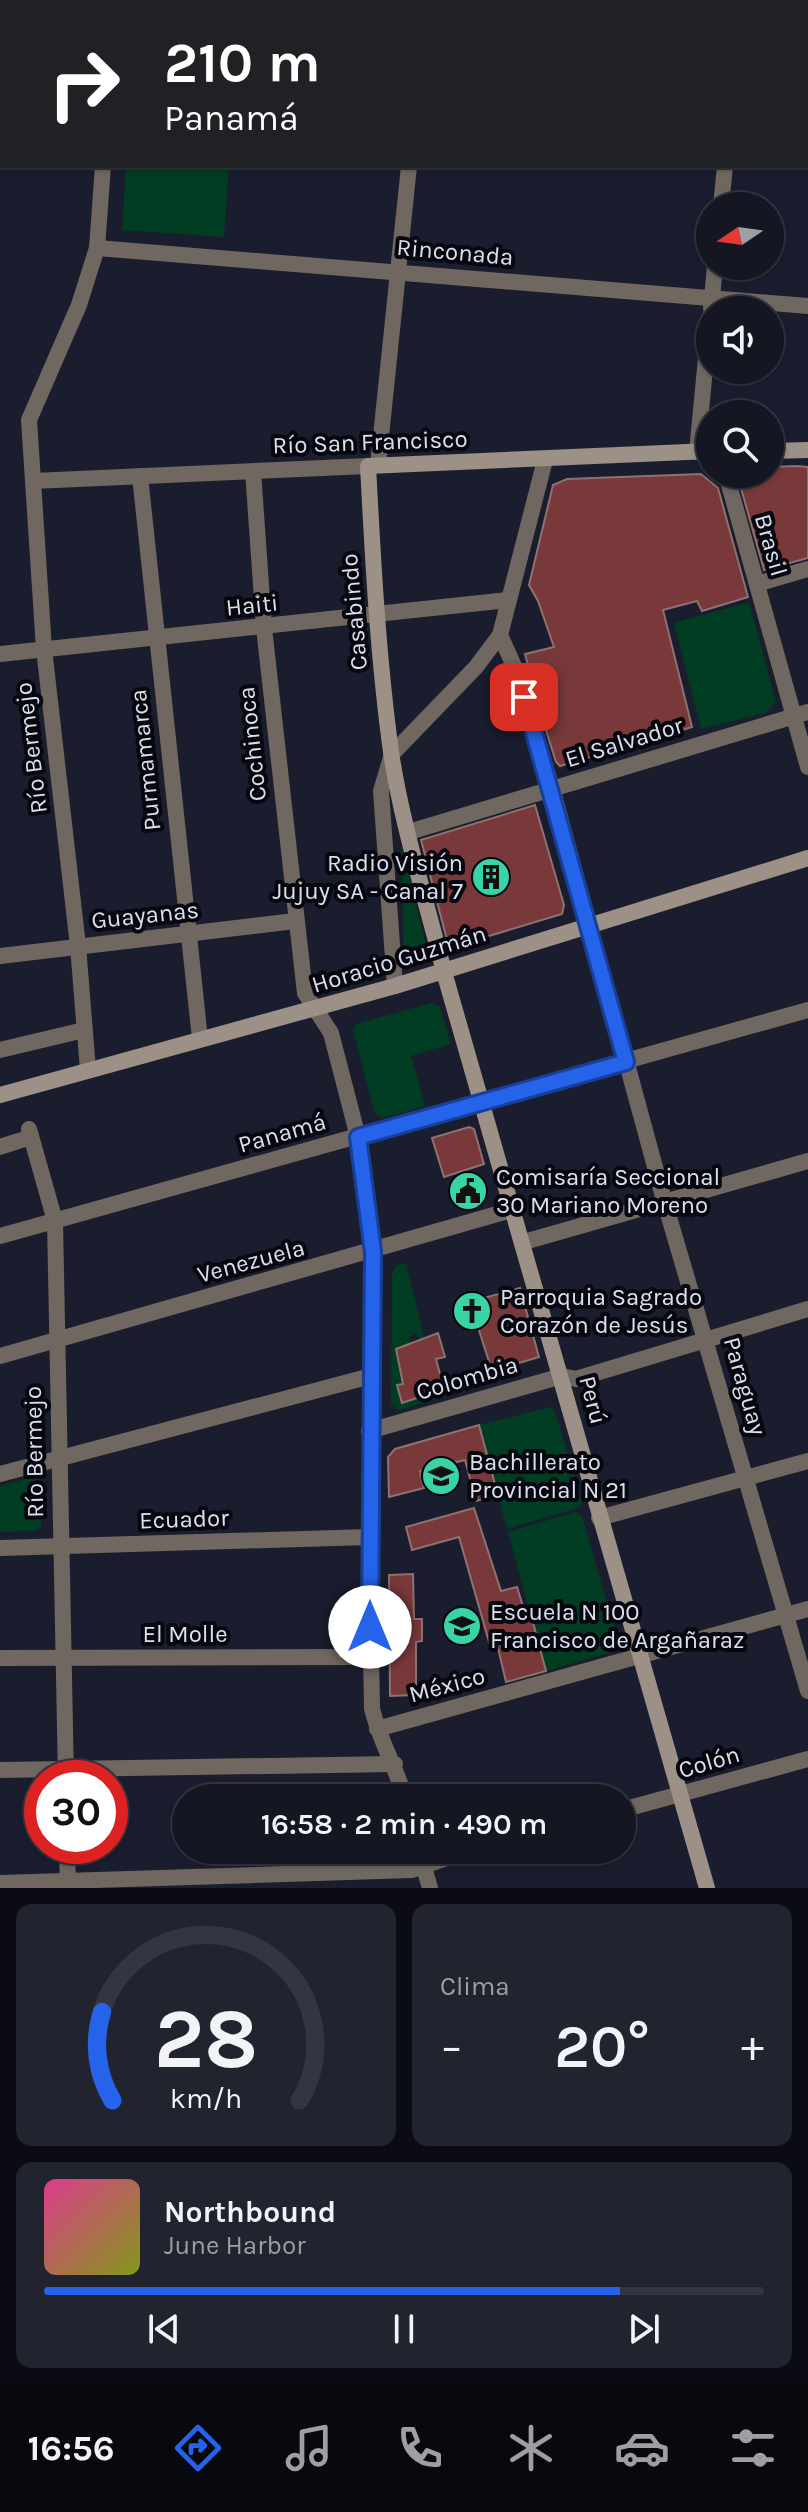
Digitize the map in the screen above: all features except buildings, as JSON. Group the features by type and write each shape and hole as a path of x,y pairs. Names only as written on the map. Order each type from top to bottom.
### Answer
{"main road":[{"path":"784,451 808,450"},
{"name":"Río San Francisco","path":"373,465 696,452"},
{"name":"Casabindo","path":"373,465 377,615 392,754 444,972"},
{"name":"Horacio Guzmán","path":"0,1095 444,972 808,858"},
{"name":"Perú","path":"444,972 515,1209 599,1518 707,1888"}],"street":[{"path":"97,248 103,168"},
{"path":"373,465 400,271 409,168"},
{"path":"722,192 725,168"},
{"name":"Rinconada","path":"97,248 400,271 696,302"},
{"name":"Río Bermejo","path":"88,1070 78,946 44,649 29,420 79,305 97,248"},
{"name":"Rinconada","path":"784,306 808,306"},
{"path":"392,754 476,667 500,635 545,460"},
{"name":"Río San Francisco","path":"33,481 373,465"},
{"name":"Cochinoca","path":"253,471 264,628 305,993 331,1033 358,1137 373,1252 369,1431 370,1657 377,1729"},
{"name":"Purmamarca","path":"140,476 200,1039"},
{"name":"Brasil","path":"730,488 757,584 801,714 808,767"},
{"path":"757,584 808,569"},
{"name":"Haiti","path":"0,654 156,640 508,600"},
{"name":"Paraguay","path":"500,635 514,666 552,788 664,1200 808,1691"},
{"name":"El Salvador","path":"409,832 801,714"},
{"name":"Casabindo","path":"392,754 381,791 395,986"},
{"name":"Guayanas","path":"0,956 295,921"},
{"name":"Panamá","path":"0,1236 808,1010"},
{"path":"0,1050 84,1030"},
{"name":"Río Bermejo","path":"0,1147 30,1133 55,1221 66,1760"},
{"path":"524,1242 808,1161"},
{"name":"Venezuela","path":"0,1356 515,1209"},
{"name":"Colombia","path":"369,1431 562,1376 576,1379 808,1309"},
{"path":"0,1474 371,1376"},
{"path":"599,1518 808,1461"},
{"name":"Ecuador","path":"0,1548 369,1537"},
{"name":"México","path":"377,1729 808,1609"},
{"name":"El Molle","path":"0,1658 370,1657"},
{"path":"377,1729 395,1764 401,1784"},
{"name":"Colón","path":"636,1806 808,1759"},
{"path":"128,1772 395,1764"},
{"path":"0,1770 24,1771"},
{"path":"67,1864 68,1885"},
{"path":"0,1883 182,1884 412,1870 416,1864"},
{"path":"423,1864 430,1888"}],"green space":[{"path":"126,168 229,168 224,237 122,230"},
{"path":"749,602 776,702 765,713 701,729 674,623"},
{"path":"401,844 429,957 404,963"},
{"path":"432,1003 440,1007 451,1044 411,1056 425,1106 383,1118 375,1114 353,1031 356,1024"},
{"path":"406,1263 424,1337 419,1341 417,1333 409,1337 417,1379 398,1385 402,1402 444,1389 446,1396 399,1410 391,1404 392,1273 397,1265"},
{"path":"550,1407 555,1411 582,1504 578,1508 507,1529 479,1425"},
{"path":"36,1476 41,1481 41,1526 35,1531 0,1532 0,1486"},
{"path":"576,1512 582,1516 619,1645 615,1651 546,1671 508,1532"}],"place":[{"name":"Radio Visión Jujuy SA - Canal 7","path":"491,877"},
{"name":"Comisaría Seccional 30 Mariano Moreno","path":"468,1191"},
{"name":"Parroquia Sagrado Corazón de Jesús","path":"472,1311"},
{"name":"Bachillerato Provincial N 21","path":"441,1476"},
{"name":"Escuela N 100 Francisco de Argañaraz","path":"462,1626"}],"route":[{"path":"370,1627 369,1431 373,1252 358,1137 626,1062 552,788 524,697"}]}
